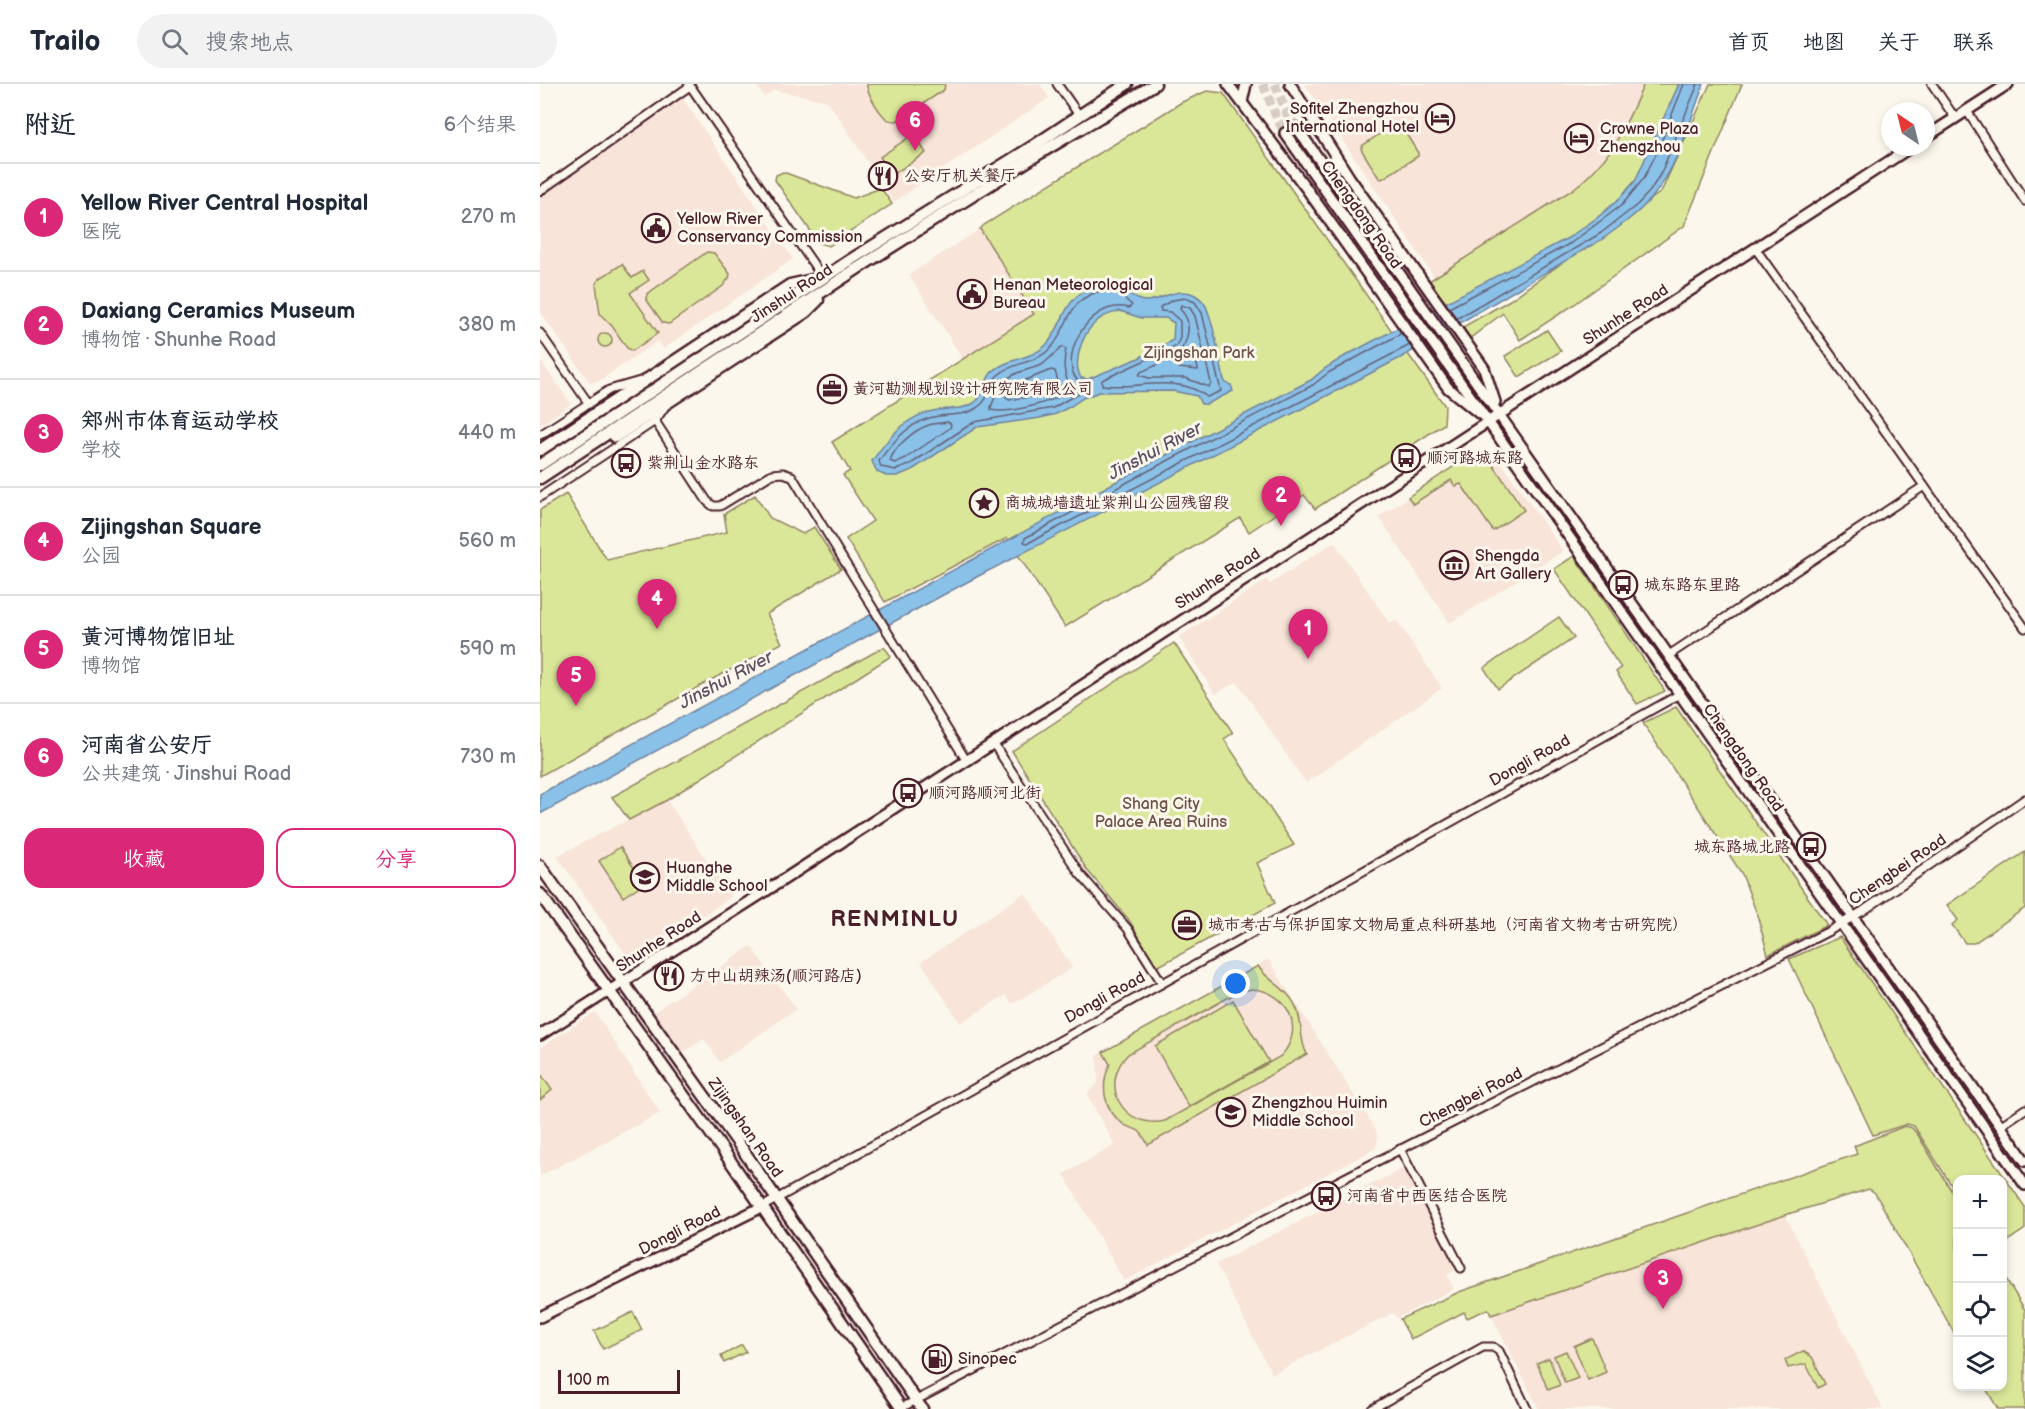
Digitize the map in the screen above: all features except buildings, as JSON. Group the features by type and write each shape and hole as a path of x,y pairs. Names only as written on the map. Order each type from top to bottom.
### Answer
{"main road":[{"name":"Jinshui Road","path":"540,478 822,286 1127,84"},
{"name":"Jinshui Road","path":"540,465 822,286 1155,84"},
{"path":"540,450 790,285 822,286 806,312 540,486"},
{"name":"Zijingshan Road","path":"540,866 776,1198 919,1405"},
{"name":"Zijingshan Road","path":"540,894 902,1408"}],"street":[{"path":"1057,84 1079,115"},
{"path":"1228,84 1448,388 1488,421"},
{"path":"1242,102 1246,84"},
{"path":"1290,84 1349,177 1484,368 1499,413"},
{"path":"1932,84 1955,118"},
{"path":"1935,131 2008,84"},
{"path":"540,191 690,85 822,286"},
{"path":"1967,111 2022,189 2025,201"},
{"name":"Chengdong Road","path":"1297,128 2025,1161"},
{"name":"Chengdong Road","path":"1285,133 2025,1185"},
{"name":"Shunhe Road","path":"540,1035 1897,156"},
{"path":"1755,248 2025,628"},
{"path":"540,333 589,404"},
{"path":"540,435 609,390 651,377"},
{"path":"540,497 655,421 670,401"},
{"path":"655,421 707,501 713,506 720,506 772,474 783,473 792,476 966,760"},
{"path":"1669,655 1924,486"},
{"name":"Dongli Road","path":"540,1317 762,1207 1680,694"},
{"path":"993,743 1080,874 1128,929 1162,983"},
{"name":"Chengbei Road","path":"902,1408 919,1405 1400,1149 1841,924 2025,799"},
{"path":"2000,1126 2025,1109"},
{"path":"1400,1149 1461,1268"},
{"path":"1372,1409 1483,1347 1492,1347 1499,1351 1527,1409"}],"shaded area":[{"path":"756,84 1040,84 1049,98 894,202 828,101 774,90 764,97"},
{"path":"1305,84 1644,84 1613,150 1591,176 1435,278"},
{"name":"Yellow River Conservancy Commission","path":"682,98 793,259 663,349 658,341 599,381 590,383 540,311 540,197"},
{"name":"Henan Meteorological Bureau","path":"980,229 1034,313 963,359 909,275"},
{"path":"540,360 571,404 540,425"},
{"path":"1489,456 1500,461 1563,551 1450,623 1379,517 1468,457"},
{"path":"1334,542 1390,624 1396,620 1442,688 1306,783 1237,682 1215,694 1179,637 1266,580 1270,584"},
{"name":"Huanghe Middle School","path":"667,800 731,897 632,963 557,856"},
{"path":"1025,893 1072,968 1012,1004 1006,995 960,1023 921,962"},
{"path":"751,946 796,1009 720,1062 704,1039 682,1053 654,1012"},
{"name":"Zhengzhou Huimin Middle School","path":"1268,959 1376,1130 1378,1137 1376,1148 1124,1281 1064,1174 1115,1145 1087,1094 1098,1083 1097,1055"},
{"path":"595,1012 660,1113 540,1176 540,1048"},
{"path":"1404,1168 1456,1270 1447,1275 1454,1289 1397,1318 1393,1313 1272,1374 1216,1264"},
{"path":"1785,1215 1883,1409 1539,1409 1491,1315"}],"green space":[{"path":"867,84 945,84 944,90 897,121 892,121 881,113 871,97"},
{"path":"1644,84 1679,84 1648,157 1636,180 1621,198 1601,216 1549,250 1446,303 1429,281 1572,190 1586,178 1598,167 1616,143"},
{"path":"1710,84 1742,84 1684,226 1520,340 1503,313 1469,339 1463,327 1510,300 1661,192"},
{"name":"Zijingshan Park","path":"1207,91 1223,93 1445,406 1444,424 1315,509 1304,495 1249,532 1240,518 1065,627 1007,538 885,602 846,539 873,521 843,475 850,471 832,442 1034,314 980,229 984,225 1182,102"},
{"path":"1396,123 1400,124 1418,156 1382,179 1379,178 1361,149 1362,146"},
{"path":"914,134 926,153 892,175 880,157"},
{"path":"783,172 854,198 881,188 892,204 829,246 819,243 775,180 776,175"},
{"path":"707,252 714,253 730,274 729,278 723,286 669,324 663,323 646,299 647,294"},
{"path":"622,264 632,278 643,271 649,280 630,293 658,333 632,351 627,348 612,326 600,314 596,284 599,279"},
{"path":"1547,330 1561,351 1519,377 1505,356"},
{"path":"605,333 610,335 612,340 610,345 605,347 600,345 598,340 600,335"},
{"path":"1487,456 1524,510 1493,531 1461,484 1455,486 1451,480 1413,504 1408,497 1468,457"},
{"path":"566,494 607,560 727,532 724,514 755,495 770,518 803,534 814,527 841,569 767,614 782,643 540,776 540,510"},
{"path":"1574,556 1665,691 1637,704 1616,672 1621,668 1554,569"},
{"path":"1559,617 1574,638 1498,689 1484,668"},
{"name":"Shang City Palace Area Ruins","path":"1174,643 1233,733 1224,739 1294,845 1257,863 1275,903 1157,967 1129,920 1087,870 1012,751"},
{"path":"884,647 891,656 667,800 629,820 612,797"},
{"path":"1676,707 1827,925 1768,955 1757,914 1742,874 1643,723"},
{"path":"620,847 644,883 623,897 599,861"},
{"path":"2025,852 2025,908 1974,943 1965,943 1952,925 1958,920 1947,905"},
{"path":"1840,937 2003,1175 1953,1175 1953,1188 1914,1126 1907,1124 1873,1135 1789,959"},
{"path":"1258,966 1266,976 1286,992 1294,1003 1307,1054 1148,1145 1140,1132 1116,1118 1107,1104 1104,1088 1110,1064 1103,1052","holes":["1252,989 1265,991 1284,1004 1292,1023 1292,1034 1281,1056 1165,1121 1150,1122 1137,1119 1127,1112 1115,1091 1115,1079 1119,1066 1128,1054 1238,992"]},
{"path":"1233,1000 1269,1062 1189,1107 1155,1046"},
{"path":"540,1073 552,1090 540,1100"},
{"path":"1905,1126 1912,1128 1953,1193 1953,1331 1875,1193 1869,1189 1785,1215 1491,1315 1488,1309 1467,1318 1464,1312 1411,1339 1400,1319 1459,1292 1857,1154 1854,1146"},
{"path":"2007,1181 2025,1207 2025,1229 2007,1241"},
{"path":"2007,1281 2025,1310 2025,1409 1998,1409 1987,1391 2007,1391"},
{"path":"633,1312 642,1330 603,1349 594,1331"},
{"path":"1592,1338 1606,1372 1588,1380 1574,1346"},
{"path":"742,1345 746,1352 724,1363 721,1356"},
{"path":"1566,1351 1578,1378 1565,1383 1554,1356"},
{"path":"1803,1351 1812,1357 1825,1384 1818,1388 1806,1364 1788,1368 1785,1360"},
{"path":"1549,1358 1560,1385 1548,1390 1537,1363"}],"water":[{"path":"1679,84 1704,84 1670,170 1649,201 1604,238 1402,357 967,582 540,814 540,794 1145,466 1311,380 1345,356 1568,238 1618,200 1635,181"},
{"path":"1097,285 1118,286 1144,301 1179,292 1190,293 1198,297 1204,303 1210,318 1224,380 1231,385 1233,391 1207,404 1201,404 1197,396 1173,391 1099,392 1083,398 1056,414 977,427 912,470 897,476 886,476 877,472 872,461 900,428 927,412 961,408 974,403 981,396 992,372 1004,364 1039,351 1050,341 1074,299","holes":["1120,311 1141,318 1166,318 1174,323 1173,340 1139,358 1088,379 1081,378 1078,372 1078,357 1082,342 1097,321"]}],"tunnel":[{"path":"1263,84 1285,133"},
{"path":"1275,84 1287,114 1297,128"}],"place":[{"name":"Sofitel Zhengzhou International Hotel","path":"1440,118"},
{"name":"Crowne Plaza Zhengzhou","path":"1579,138"},
{"name":"河南省公安厅","path":"915,151"},
{"name":"公安厅机关餐厅","path":"883,176"},
{"name":"Yellow River Conservancy Commission","path":"656,228"},
{"name":"Henan Meteorological Bureau","path":"972,294"},
{"name":"黄河勘测规划设计研究院有限公司","path":"832,389"},
{"name":"顺河路城东路","path":"1406,458"},
{"name":"紫荆山金水路东","path":"626,463"},
{"name":"商城城墙遗址紫荆山公园残留段","path":"984,503"},
{"name":"Daxiang Ceramics Museum","path":"1281,526"},
{"name":"Shengda Art Gallery","path":"1454,565"},
{"name":"城东路东里路","path":"1623,585"},
{"name":"Zijingshan Square","path":"657,629"},
{"name":"Yellow River Central Hospital","path":"1308,659"},
{"name":"黄河博物馆旧址","path":"576,706"},
{"name":"顺河路顺河北街","path":"908,793"},
{"name":"城东路城北路","path":"1811,847"},
{"name":"Huanghe Middle School","path":"645,877"},
{"name":"城市考古与保护国家文物局重点科研基地（河南省文物考古研究院）","path":"1187,925"},
{"name":"方中山胡辣汤(顺河路店)","path":"669,976"},
{"name":"Zhengzhou Huimin Middle School","path":"1231,1112"},
{"name":"河南省中西医结合医院","path":"1326,1196"},
{"name":"郑州市体育运动学校","path":"1663,1309"},
{"name":"Sinopec","path":"937,1359"}],"district":[{"name":"RENMINLU","path":"895,919"}],"water label":[{"name":"Jinshui River","path":"1155,451"},
{"name":"Jinshui River","path":"726,680"}]}
